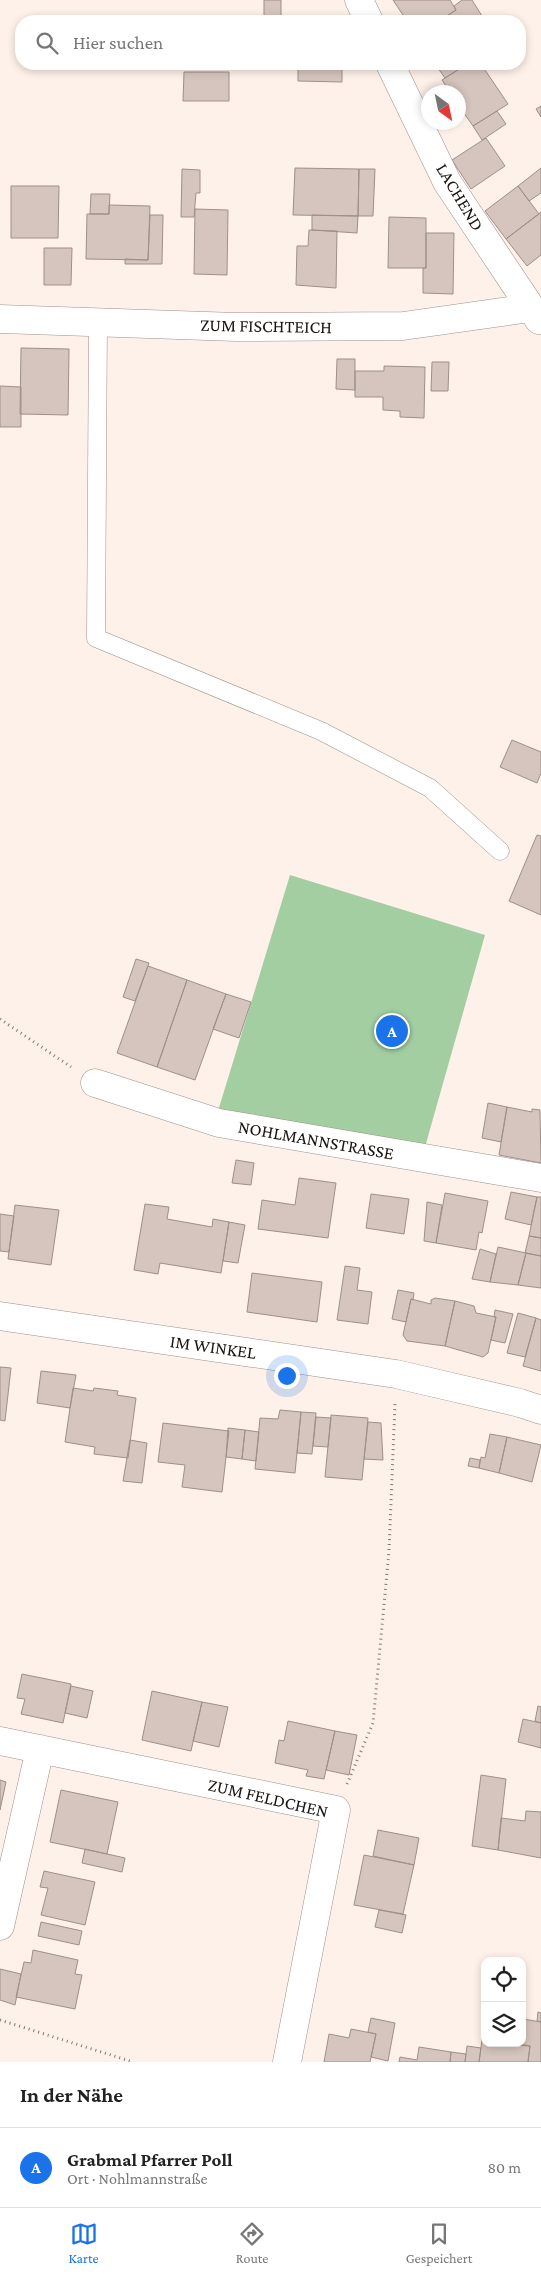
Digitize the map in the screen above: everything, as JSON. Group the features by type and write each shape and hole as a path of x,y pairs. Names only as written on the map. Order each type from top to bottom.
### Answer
{"street":[{"path":"359,0 366,15"},
{"name":"LACHEND","path":"393,70 447,182 536,316"},
{"name":"ZUM FISCHTEICH","path":"0,318 236,327 403,326 536,316"},
{"name":"NOHLMANNSTRASSE","path":"95,1083 219,1123 541,1178"},
{"name":"IM WINKEL","path":"0,1316 396,1374 520,1403 541,1410"},
{"name":"ZUM FELDCHEN","path":"0,1741 336,1810 287,2062"},
{"path":"0,1926 40,1749"}],"lane":[{"path":"98,321 96,638 321,731 430,788 500,851"}],"path":[{"path":"0,1019 95,1083"},
{"path":"336,1810 373,1724 389,1551 396,1374"},
{"path":"0,2020 133,2062"}],"green space":[{"path":"290,875 485,935 425,1147 218,1111"}],"building":[{"path":"264,0 281,0 281,15 264,15"},
{"path":"393,0 450,0 456,10 448,15 403,15"},
{"path":"462,0 472,0 481,15 448,15 456,10 454,6"},
{"path":"298,70 342,70 342,82 298,81"},
{"path":"439,70 458,70 445,78"},
{"path":"458,70 485,70 508,104 473,126 466,116 466,85 445,85 442,80"},
{"path":"184,72 229,72 229,101 183,101"},
{"path":"541,106 541,117 536,109"},
{"path":"497,111 506,124 482,140 473,126"},
{"path":"486,138 505,166 471,189 452,160"},
{"path":"295,168 359,169 358,216 293,215"},
{"path":"541,168 541,193 529,201 518,186"},
{"path":"182,169 200,170 200,193 196,193 194,217 181,217"},
{"path":"359,169 375,169 373,216 358,216"},
{"path":"11,186 59,186 58,238 11,238"},
{"path":"518,186 539,214 506,239 485,211"},
{"path":"91,194 110,194 109,214 90,214"},
{"path":"109,205 150,206 148,260 86,259 87,214 109,214"},
{"path":"195,209 228,210 227,275 194,274"},
{"path":"541,212 541,255 527,266 506,239"},
{"path":"150,215 163,215 162,264 125,264 125,259 148,260"},
{"path":"312,215 358,216 357,233 312,230"},
{"path":"389,217 426,218 426,268 388,268"},
{"path":"309,230 337,231 336,288 296,285 297,246 308,246"},
{"path":"426,233 454,233 453,294 423,293 423,268 426,268"},
{"path":"44,248 72,248 71,285 44,285"},
{"path":"21,348 69,349 68,415 20,414"},
{"path":"337,359 355,359 355,390 336,389"},
{"path":"432,362 449,362 448,391 431,391"},
{"path":"384,366 425,367 424,418 400,417 400,411 383,410 383,397 355,397 355,371 384,371"},
{"path":"0,386 21,387 21,427 0,427"},
{"path":"512,740 541,752 541,773 537,783 500,767"},
{"path":"537,835 541,836 541,915 509,901"},
{"path":"136,959 149,963 135,1001 123,997"},
{"path":"148,966 187,980 157,1067 117,1053"},
{"path":"187,980 226,994 195,1080 157,1067"},
{"path":"226,994 251,1002 239,1038 213,1029"},
{"path":"488,1103 507,1107 501,1142 482,1138"},
{"path":"507,1107 532,1112 532,1109 540,1110 541,1163 499,1155"},
{"path":"236,1160 254,1163 251,1185 232,1183"},
{"path":"299,1178 336,1183 328,1238 258,1229 262,1200 295,1205"},
{"path":"511,1192 537,1197 531,1225 505,1219"},
{"path":"445,1193 488,1201 482,1233 479,1232 476,1250 436,1243"},
{"path":"371,1194 409,1199 404,1234 366,1228"},
{"path":"537,1197 541,1197 541,1238 529,1236"},
{"path":"427,1202 442,1205 436,1243 424,1241"},
{"path":"145,1204 169,1207 167,1219 212,1227 213,1219 229,1222 221,1273 160,1263 158,1274 134,1270"},
{"path":"15,1205 59,1210 51,1265 8,1259"},
{"path":"0,1214 14,1216 9,1252 0,1251"},
{"path":"229,1222 245,1225 238,1263 223,1261"},
{"path":"529,1236 541,1238 541,1256 525,1253"},
{"path":"498,1247 526,1253 518,1285 490,1282"},
{"path":"480,1249 496,1254 490,1282 472,1279"},
{"path":"526,1253 541,1256 541,1288 518,1285"},
{"path":"345,1266 360,1268 357,1290 372,1292 368,1324 337,1320"},
{"path":"252,1273 322,1282 317,1322 247,1312"},
{"path":"398,1290 414,1293 406,1322 392,1319"},
{"path":"435,1298 455,1301 445,1346 407,1341 403,1335 411,1299 431,1304 431,1300"},
{"path":"455,1301 474,1306 476,1313 496,1317 488,1353 483,1357 445,1346"},
{"path":"495,1310 513,1314 505,1343 491,1340 496,1317 494,1317"},
{"path":"518,1313 536,1318 525,1357 507,1353"},
{"path":"536,1318 541,1320 541,1371 523,1366"},
{"path":"0,1367 11,1368 5,1421 0,1420"},
{"path":"41,1371 76,1375 70,1408 37,1403"},
{"path":"73,1388 93,1391 94,1388 118,1391 117,1395 136,1398 128,1458 94,1454 95,1447 65,1442"},
{"path":"280,1410 301,1412 295,1473 255,1469 260,1418 278,1419"},
{"path":"301,1412 316,1413 312,1454 297,1453"},
{"path":"331,1415 368,1418 362,1480 325,1477"},
{"path":"316,1417 331,1418 328,1447 313,1446"},
{"path":"368,1422 381,1423 383,1460 364,1459"},
{"path":"163,1423 229,1431 222,1492 182,1487 185,1465 158,1462"},
{"path":"228,1428 245,1430 242,1459 226,1457"},
{"path":"245,1430 259,1432 256,1461 242,1459"},
{"path":"490,1434 507,1437 499,1473 479,1468 481,1457 485,1458"},
{"path":"507,1437 541,1445 532,1482 499,1473"},
{"path":"130,1440 147,1443 142,1483 123,1481"},
{"path":"470,1458 480,1460 479,1468 468,1466"},
{"path":"22,1674 71,1684 63,1723 21,1714 25,1699 17,1698"},
{"path":"71,1686 93,1691 87,1718 65,1713"},
{"path":"152,1691 202,1702 191,1751 142,1740"},
{"path":"202,1702 228,1707 219,1747 193,1741"},
{"path":"538,1706 541,1707 541,1723 535,1721"},
{"path":"523,1719 541,1723 541,1748 518,1742"},
{"path":"288,1721 335,1731 324,1779 306,1776 308,1770 275,1763 279,1740 284,1741"},
{"path":"335,1731 357,1735 349,1775 326,1770"},
{"path":"481,1775 506,1779 498,1850 472,1846"},
{"path":"0,1780 6,1782 0,1810"},
{"path":"61,1790 118,1802 107,1854 50,1842"},
{"path":"526,1811 541,1812 541,1858 498,1850 501,1818 525,1821"},
{"path":"378,1830 419,1838 414,1865 373,1856"},
{"path":"85,1849 125,1858 122,1872 82,1863"},
{"path":"364,1855 414,1865 403,1914 354,1905"},
{"path":"44,1871 95,1882 85,1925 41,1915 48,1888 40,1887"},
{"path":"379,1910 406,1915 402,1933 375,1927"},
{"path":"41,1922 82,1931 79,1945 38,1936"},
{"path":"33,1950 78,1960 75,1974 82,1975 75,2009 16,1997 24,1962 31,1963"},
{"path":"0,1969 21,1974 15,2005 0,2000"},
{"path":"538,2012 541,2013 541,2022 537,2021"},
{"path":"371,2018 395,2023 388,2061 371,2057 376,2034 368,2032"},
{"path":"526,2020 541,2022 541,2062 528,2062 530,2046 526,2045"},
{"path":"351,2029 376,2034 370,2062 324,2062 329,2034 349,2038"},
{"path":"467,2046 481,2048 479,2062 465,2062"},
{"path":"530,2046 528,2062 479,2062 481,2047"},
{"path":"419,2047 451,2052 450,2062 399,2062 400,2057 417,2060"},
{"path":"451,2052 466,2054 465,2062 450,2062"}],"place":[{"name":"Grabmal Pfarrer Poll","path":"392,1031"}]}
